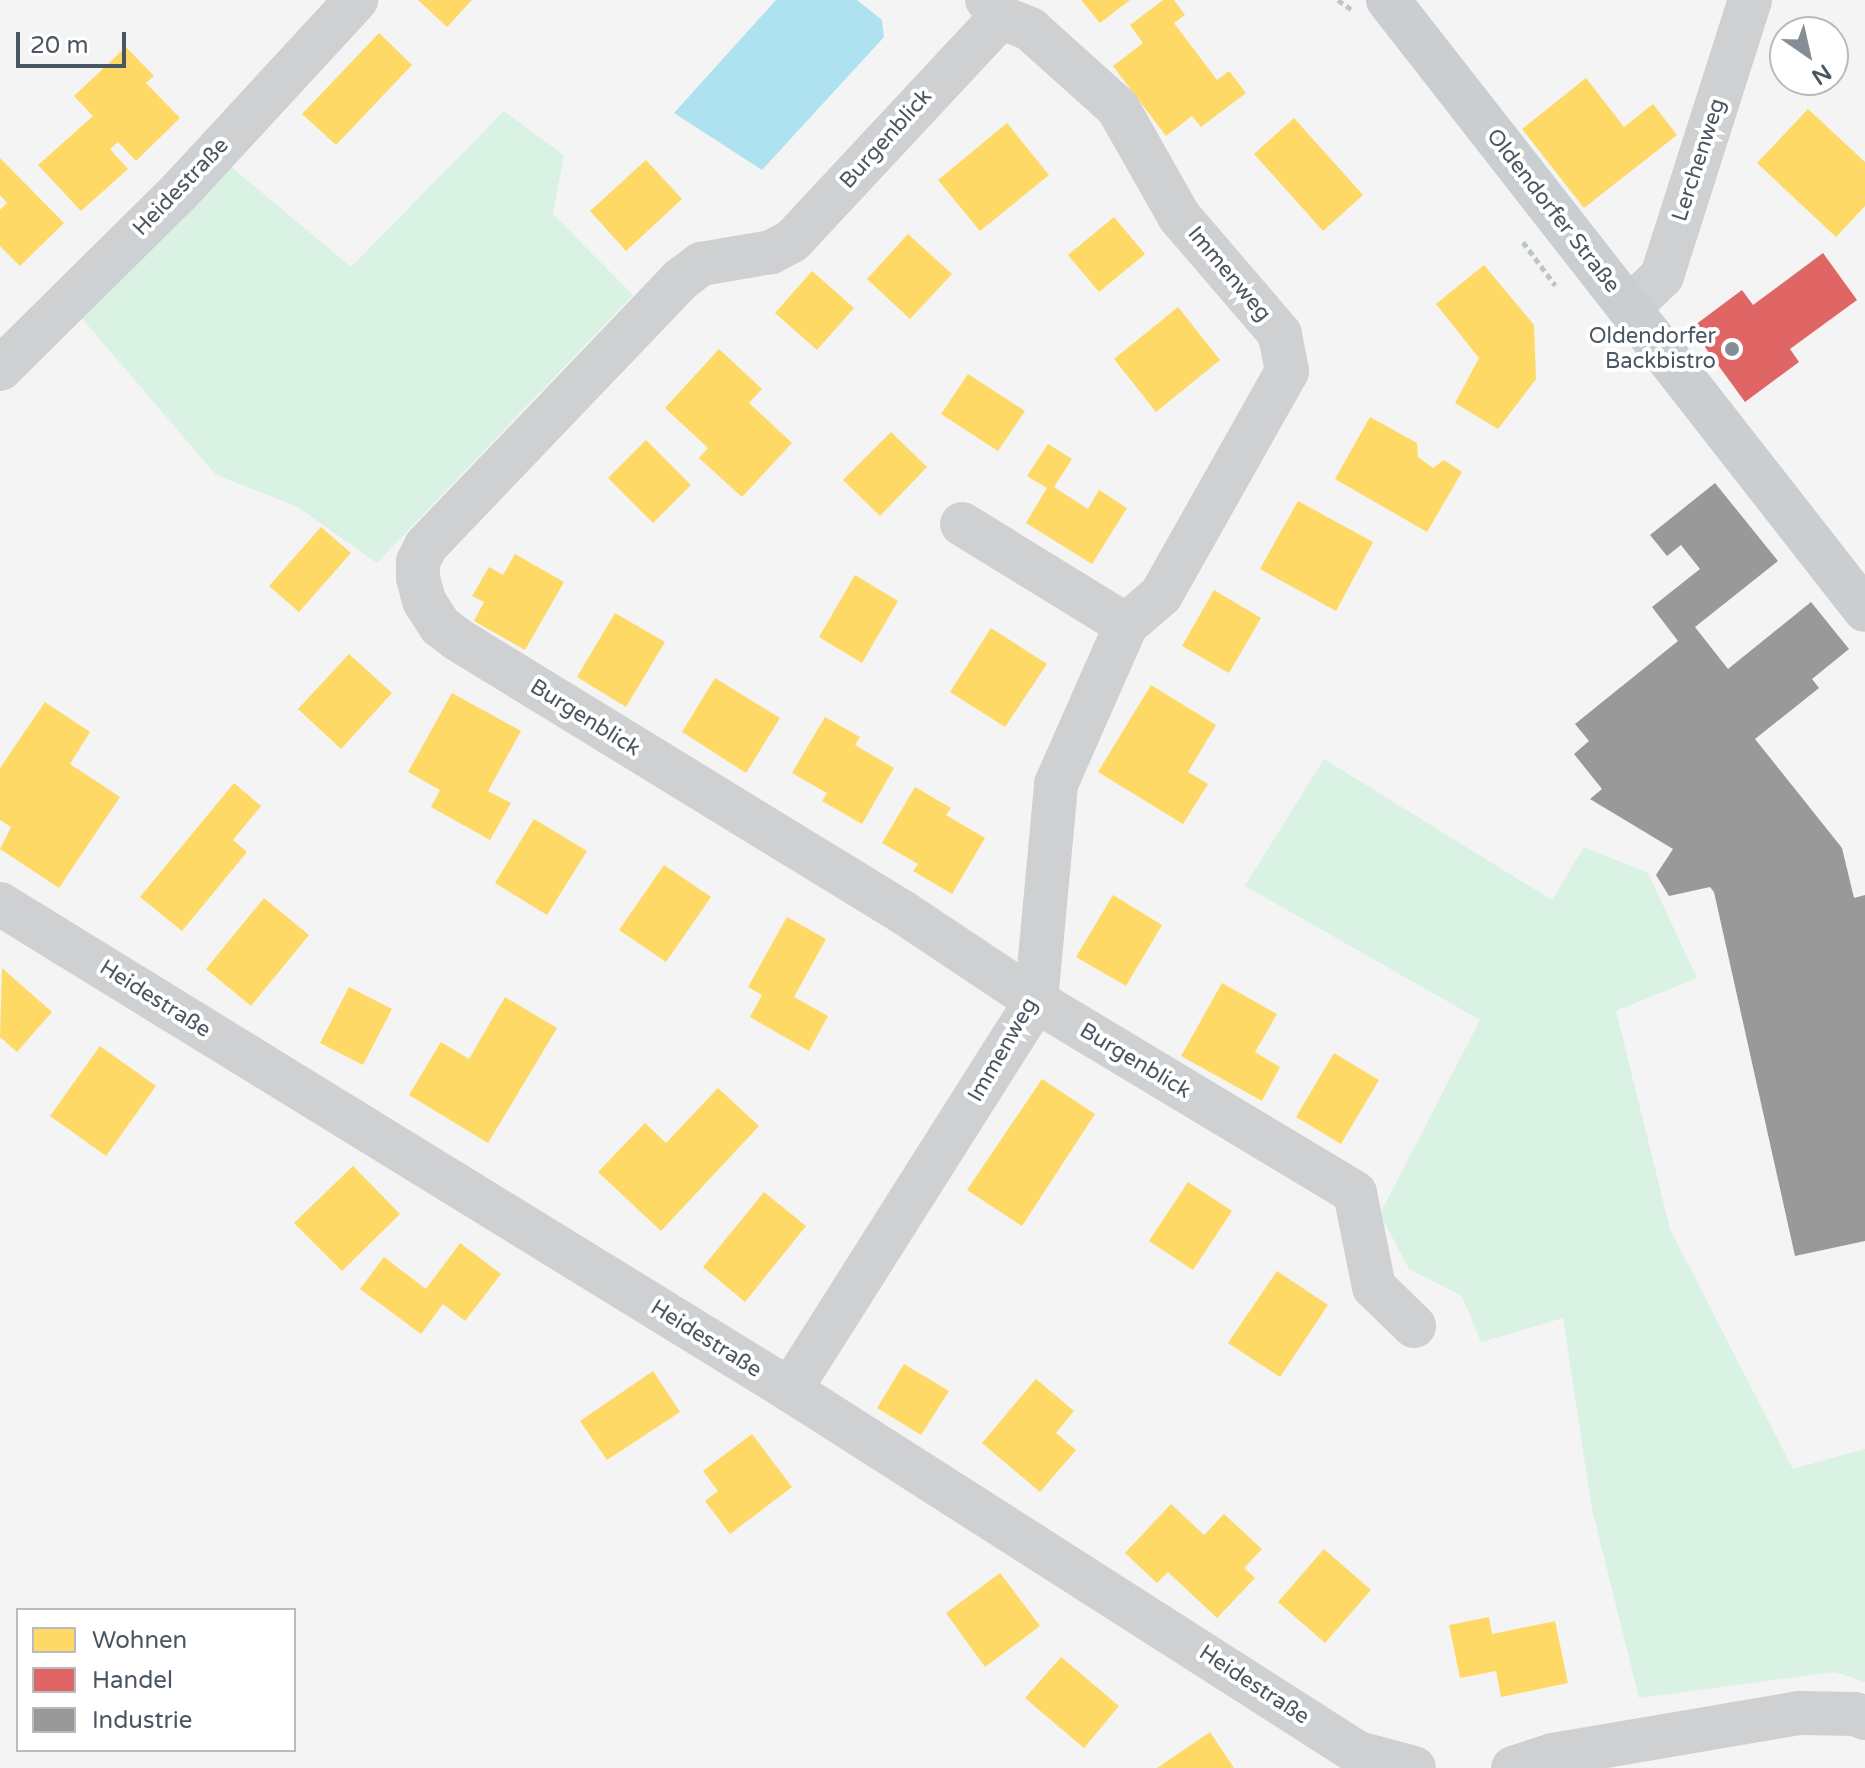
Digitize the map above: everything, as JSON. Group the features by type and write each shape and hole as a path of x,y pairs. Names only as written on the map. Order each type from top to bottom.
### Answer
{"main road":[{"name":"Oldendorfer Straße","path":"1388,0 1865,610"}],"street":[{"name":"Heidestraße","path":"0,369 180,191 356,0"},
{"name":"Lerchenweg","path":"1629,308 1662,276 1750,0"},
{"name":"Immenweg","path":"790,1390 1036,1001 1056,784 1126,625 1161,595 1287,371 1286,352 1280,334 1179,216 1118,108 1030,29 994,8"},
{"name":"Burgenblick","path":"994,8 792,241 771,252 701,264 680,280 426,546 418,562 418,578 424,601 440,626 457,639 904,913 1036,1001 1355,1193 1374,1287 1414,1326"},
{"path":"962,524 1126,625"},
{"name":"Heidestraße","path":"0,904 790,1390 1347,1761 1414,1768"},
{"path":"1513,1768 1553,1755 1800,1713 1855,1714 1865,1718"}],"green space":[{"path":"504,111 564,155 553,214 633,295 377,563 296,506 216,475 80,316 230,166 351,267"},
{"path":"1324,759 1552,900 1584,847 1648,873 1697,978 1616,1011 1670,1229 1793,1469 1865,1449 1865,1682 1835,1672 1639,1698 1592,1509 1563,1318 1481,1342 1462,1296 1409,1269 1380,1214 1480,1020 1245,886"}],"water":[{"path":"776,0 857,0 882,20 884,37 762,170 674,113"}],"building: Wohnen":[{"path":"418,0 472,0 447,27"},
{"path":"1081,0 1130,0 1100,23"},
{"path":"1163,0 1174,0 1185,15 1174,23 1217,80 1229,71 1246,93 1201,127 1192,116 1166,136 1113,66 1143,43 1130,25"},
{"path":"379,33 412,65 336,145 302,114"},
{"path":"126,47 154,76 146,83 180,118 136,161 118,142 110,149 128,169 81,211 38,165 93,116 74,96"},
{"path":"1586,78 1624,127 1653,104 1677,135 1584,208 1522,129"},
{"path":"1808,109 1865,162 1865,206 1836,237 1757,163"},
{"path":"1294,118 1363,195 1323,231 1254,154"},
{"path":"1007,123 1049,175 980,231 938,180"},
{"path":"0,158 64,223 20,266 0,246 0,210 7,203 0,195"},
{"path":"646,160 682,199 626,251 590,211"},
{"path":"1114,217 1145,254 1099,292 1068,255"},
{"path":"908,234 952,274 910,319 867,279"},
{"path":"1484,265 1534,325 1536,379 1498,429 1455,403 1479,358 1436,304"},
{"path":"812,271 854,308 817,350 775,313"},
{"path":"1178,307 1220,360 1156,412 1114,359"},
{"path":"719,349 762,389 749,403 792,443 742,497 699,458 708,448 665,408"},
{"path":"968,374 1025,411 998,451 941,414"},
{"path":"1370,417 1417,443 1418,457 1433,468 1444,460 1462,472 1427,532 1335,479"},
{"path":"891,432 927,467 880,516 843,480"},
{"path":"646,440 691,485 653,523 608,478"},
{"path":"1048,444 1072,459 1054,487 1088,509 1099,490 1127,508 1092,564 1026,523 1047,488 1027,476"},
{"path":"1298,501 1373,542 1336,611 1260,569"},
{"path":"321,527 351,553 299,612 269,586"},
{"path":"515,554 564,582 525,650 474,621 484,602 472,596 489,567 503,575"},
{"path":"855,575 898,601 862,663 819,637"},
{"path":"1214,590 1261,618 1229,673 1182,646"},
{"path":"615,613 665,642 626,707 577,677"},
{"path":"991,628 1047,664 1005,727 950,692"},
{"path":"349,654 392,693 341,749 298,709"},
{"path":"715,678 780,718 746,773 682,732"},
{"path":"1151,685 1216,725 1188,772 1208,784 1183,824 1098,772"},
{"path":"452,693 521,731 488,791 511,803 490,840 431,807 440,790 408,772"},
{"path":"45,702 90,732 70,764 120,797 59,888 0,849 11,827 0,820 0,768"},
{"path":"825,717 860,737 855,745 894,768 862,824 822,801 827,793 792,773"},
{"path":"234,783 261,806 233,840 247,852 182,931 140,897"},
{"path":"915,787 951,808 946,815 985,838 952,894 913,871 918,864 882,843"},
{"path":"534,819 587,851 547,915 495,883"},
{"path":"664,865 711,897 666,962 619,930"},
{"path":"1113,895 1162,925 1126,986 1076,957"},
{"path":"264,898 309,935 251,1006 206,969"},
{"path":"787,917 826,939 794,997 828,1016 809,1051 750,1017 762,995 748,987"},
{"path":"2,968 52,1012 17,1052 0,1037"},
{"path":"1222,983 1277,1014 1255,1052 1280,1067 1262,1101 1181,1056"},
{"path":"349,987 392,1009 363,1065 320,1043"},
{"path":"505,997 557,1028 488,1143 409,1095 441,1042 469,1059"},
{"path":"100,1046 156,1086 106,1156 50,1116"},
{"path":"1334,1053 1379,1080 1341,1144 1296,1117"},
{"path":"1042,1079 1095,1114 1022,1226 967,1190"},
{"path":"718,1088 759,1126 661,1231 598,1172 645,1123 666,1143"},
{"path":"353,1166 400,1214 342,1271 294,1223"},
{"path":"1188,1182 1232,1211 1193,1270 1149,1241"},
{"path":"764,1192 806,1226 745,1302 703,1267"},
{"path":"460,1243 501,1274 465,1321 443,1304 421,1334 360,1289 384,1257 426,1289"},
{"path":"1277,1271 1328,1305 1280,1377 1228,1343"},
{"path":"904,1364 949,1391 921,1435 877,1408"},
{"path":"653,1371 680,1412 607,1460 580,1421"},
{"path":"1036,1379 1074,1411 1056,1433 1076,1450 1040,1492 982,1443"},
{"path":"752,1434 792,1487 730,1534 705,1501 718,1491 703,1471"},
{"path":"1171,1504 1204,1535 1224,1514 1262,1549 1244,1568 1255,1578 1217,1618 1168,1572 1157,1583 1125,1553"},
{"path":"1324,1549 1371,1590 1325,1643 1278,1602"},
{"path":"1000,1573 1040,1626 985,1667 946,1613"},
{"path":"1489,1617 1492,1634 1555,1621 1568,1683 1501,1697 1496,1671 1460,1678 1449,1625"},
{"path":"1061,1657 1119,1706 1084,1748 1025,1698"},
{"path":"1210,1732 1234,1768 1157,1768"}],"building: Handel":[{"path":"1823,253 1857,300 1790,349 1799,362 1745,402 1691,328 1742,290 1753,305"}],"building: Industrie":[{"path":"1715,483 1778,561 1695,627 1728,669 1811,602 1849,649 1812,679 1819,688 1755,739 1842,848 1854,898 1865,895 1865,1241 1795,1256 1714,892 1710,887 1669,896 1656,875 1673,849 1590,799 1602,789 1574,754 1589,741 1575,724 1678,641 1652,607 1700,569 1681,545 1667,556 1650,535"}],"place":[{"name":"Oldendorfer Backbistro","path":"1732,349"}]}
